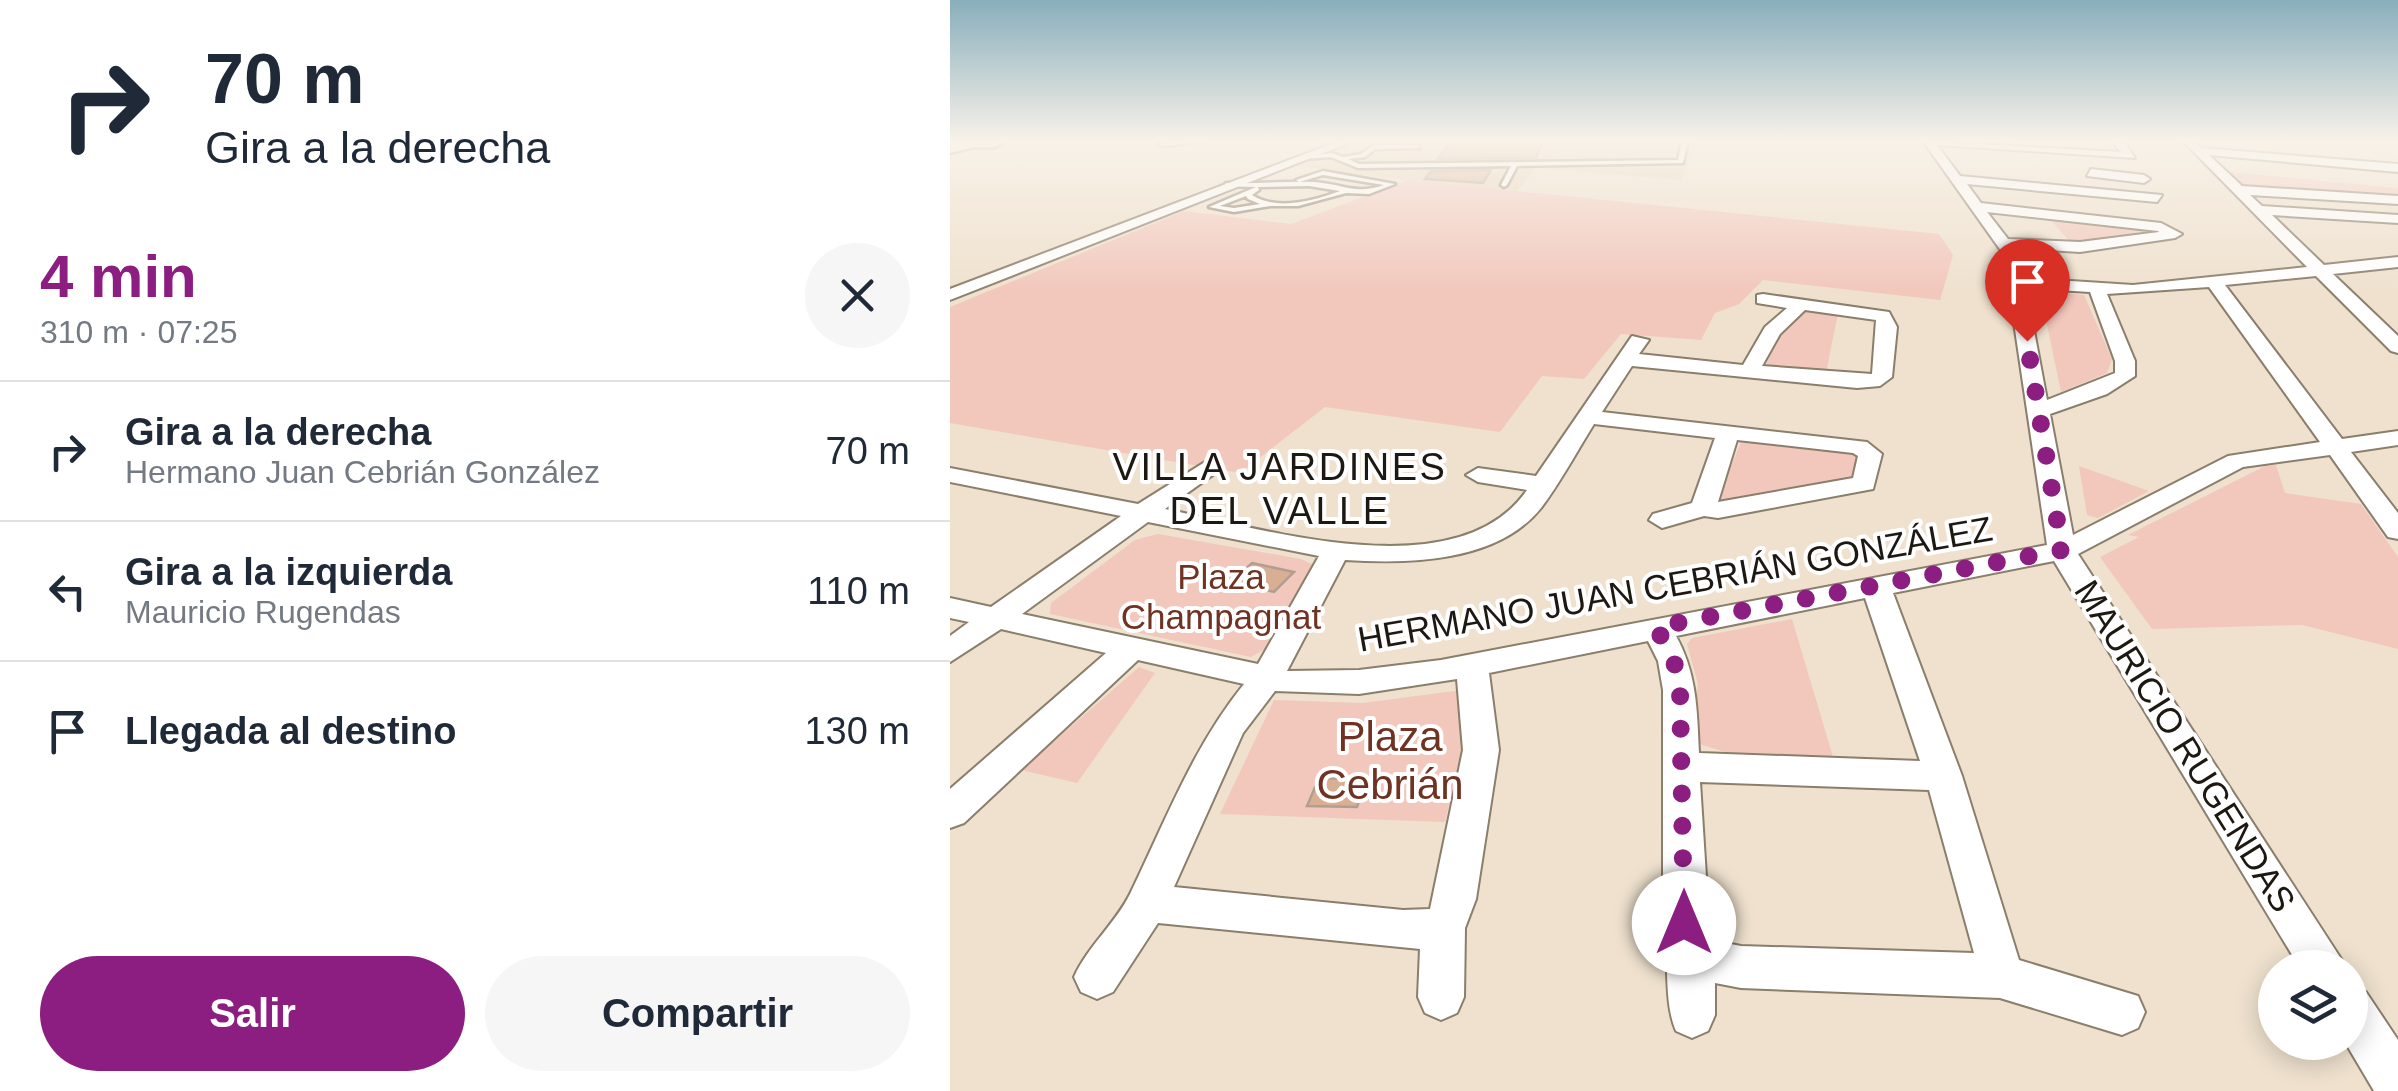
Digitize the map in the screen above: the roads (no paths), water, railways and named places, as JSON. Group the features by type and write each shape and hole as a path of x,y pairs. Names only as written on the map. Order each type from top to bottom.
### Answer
{"street":[{"path":"950,296 1209,192"},
{"name":"MAURICIO RUGENDAS","path":"1969,192 2004,243 2019,283 2036,412 2062,550 2313,950"},
{"path":"2070,192 2164,202 2157,192"},
{"path":"2240,192 2398,347"},
{"path":"2269,192 2398,200"},
{"path":"1980,207 2161,227 2175,234 2080,247 2004,243"},
{"path":"2257,210 2398,222"},
{"path":"2280,233 2398,222"},
{"path":"2019,283 2133,290 2398,262"},
{"path":"2214,281 2398,531"},
{"path":"2036,412 2100,390 2125,376 2126,360 2097,289"},
{"path":"950,475 1336,551 1368,555 1439,550 1489,534 1529,506 1633,350 1749,371 1873,382 1882,376 1888,327 1883,316 1763,299"},
{"path":"1749,371 1772,330 1801,304"},
{"path":"1589,418 1728,432 1866,450 1870,454 1864,484 1718,510 1702,508 1662,520"},
{"path":"1702,508 1728,432"},
{"name":"HERMANO JUAN CEBRIÁN GONZÁLEZ","path":"950,608 1267,678 1290,682 1360,682 1472,665 2062,550 2237,462 2398,438"},
{"path":"950,651 1206,469"},
{"path":"1478,475 1545,484"},
{"path":"1097,977 1148,904 1158,870 1229,727 1267,678 1336,551"},
{"path":"1876,587 1944,776 1994,939 2000,976"},
{"path":"1656,627 1676,671 1683,767 1684,923 1692,957 1692,1016"},
{"path":"950,812 1131,649"},
{"path":"1441,997 1443,928 1454,899 1481,750 1472,665"},
{"path":"1683,767 1944,776"},
{"path":"1148,904 1402,930 1443,928"},
{"path":"1692,957 1740,968 2000,976 2122,1012"},
{"path":"2368,1036 2398,1084"}],"lane":[{"path":"1250,192 1212,207 1234,210 1313,201 1342,192"},
{"path":"1254,192 1250,198 1268,204"},
{"path":"1323,205 1368,192"}],"district":[{"name":"VILLA JARDINES DEL VALLE","path":"1280,489"}],"park label":[{"name":"Plaza Champagnat","path":"1221,597"},
{"name":"Plaza Cebrián","path":"1390,760"}]}
